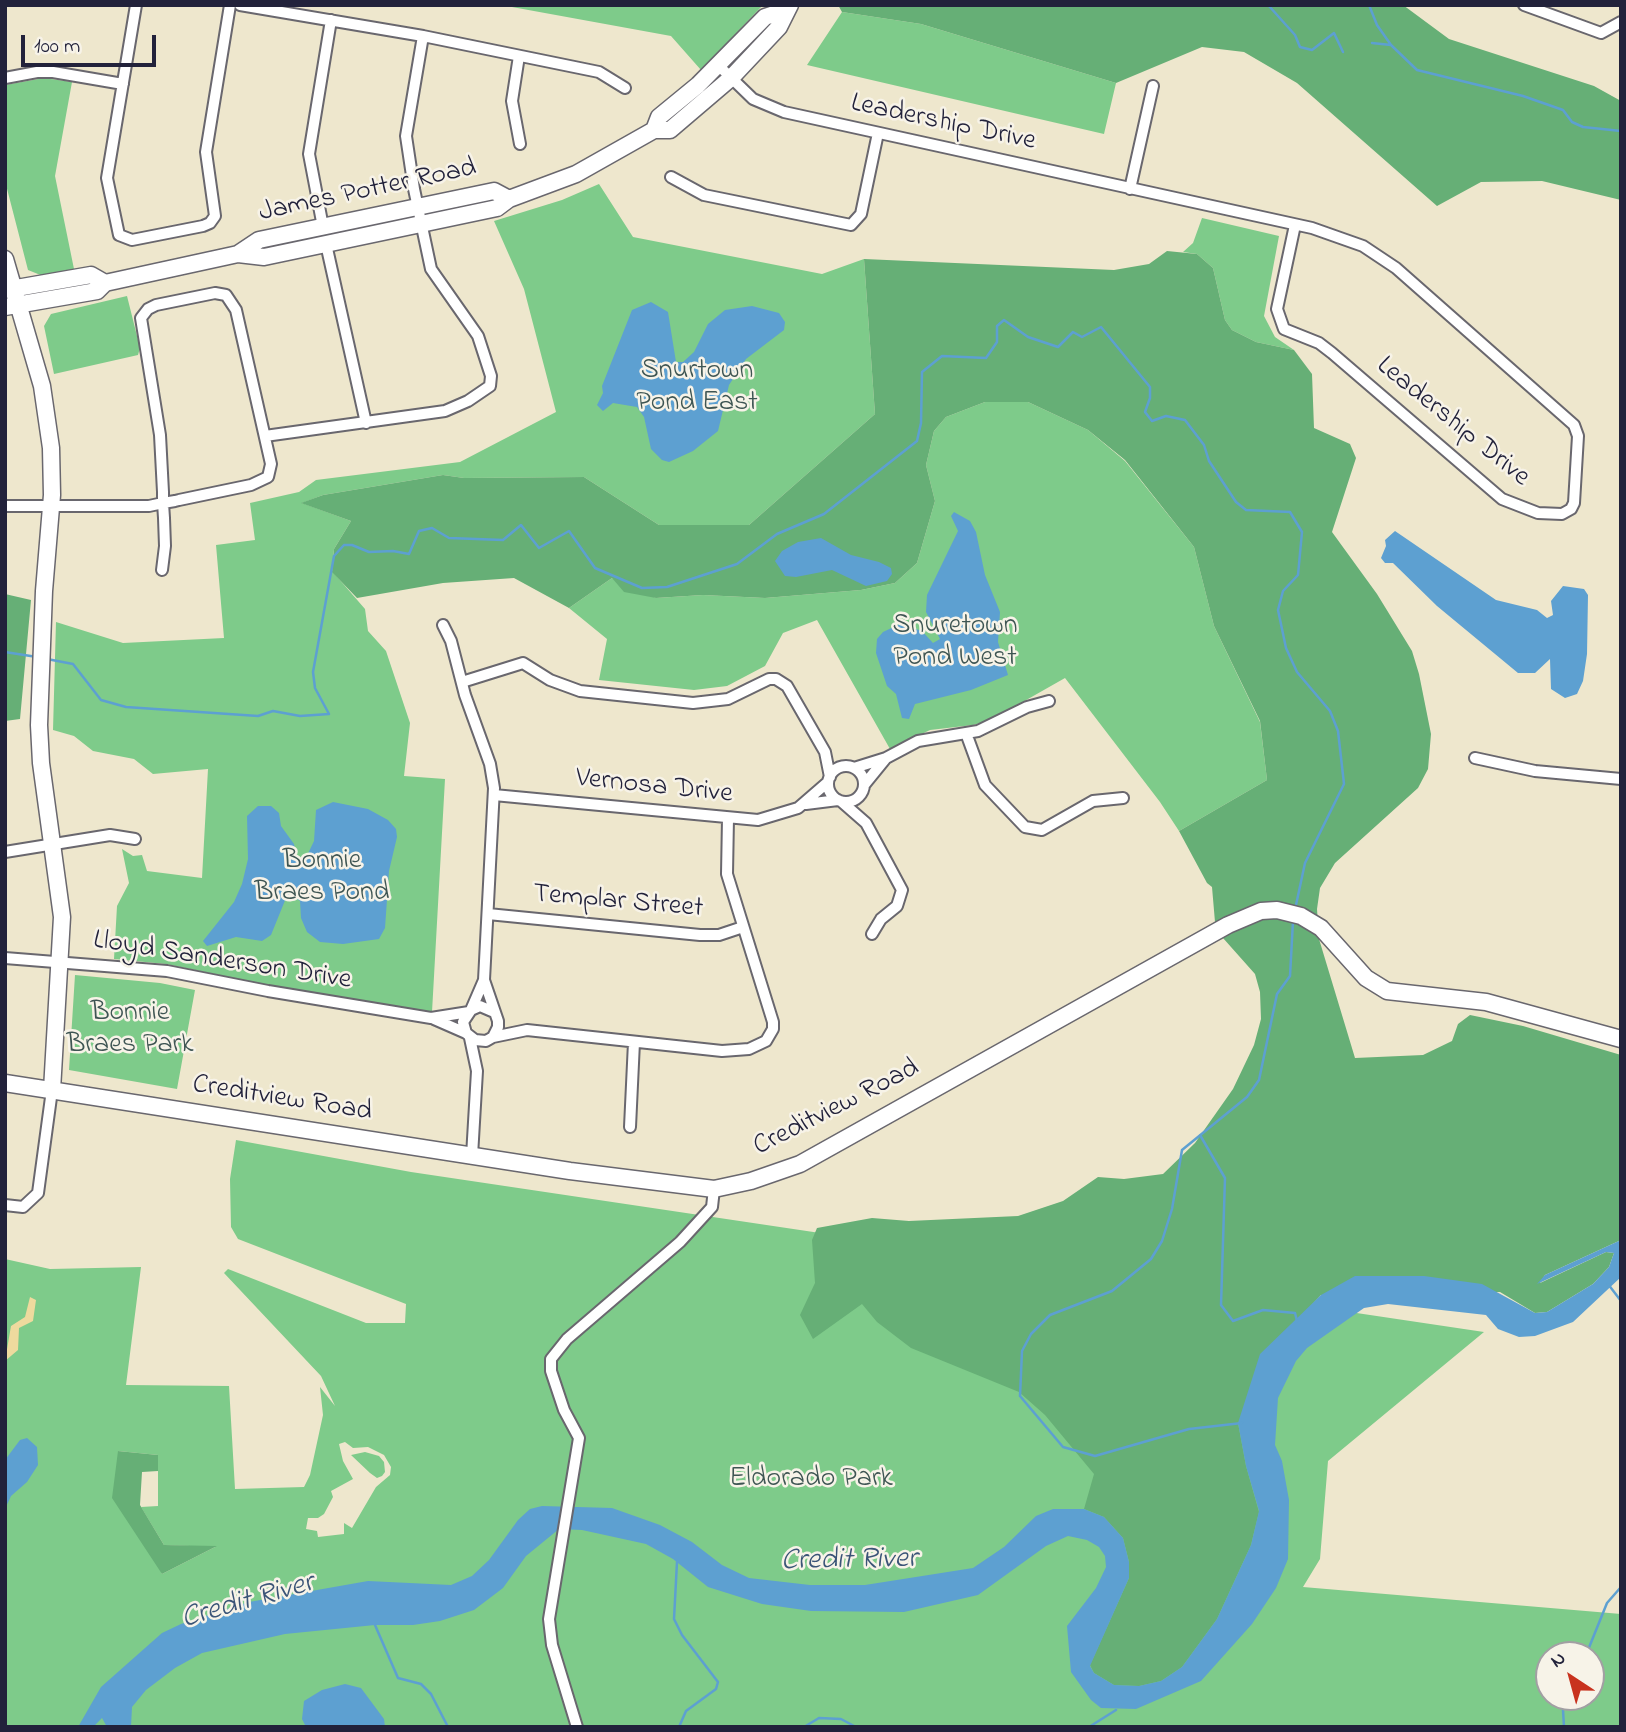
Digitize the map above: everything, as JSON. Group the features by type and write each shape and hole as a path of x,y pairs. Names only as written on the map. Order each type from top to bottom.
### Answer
{"street":[{"path":"136,5 107,178 119,235 132,240 210,223 216,208 206,152 230,5"},
{"path":"240,5 423,36 599,72 625,88"},
{"path":"1524,5 1538,7 1601,33 1621,22"},
{"name":"James Potter Road","path":"654,130 659,117 719,66 765,17 788,8"},
{"name":"James Potter Road","path":"13,306 97,291 105,283 238,254 264,257 497,208 509,199 576,174 654,130 670,130 731,78 779,27 788,8"},
{"path":"323,227 309,154 331,20"},
{"path":"265,436 451,410 480,394 491,381 478,335 431,269 421,224 406,136 423,36"},
{"path":"519,56 512,102 520,144"},
{"name":"Leadership Drive","path":"719,66 753,99 766,106 1296,225 1343,237 1382,257 1570,420 1578,436 1574,503 1571,509 1562,514 1538,513 1502,499 1332,353 1319,343 1284,329 1277,309 1296,225"},
{"path":"5,78 53,72 123,84"},
{"path":"1130,189 1153,86"},
{"path":"671,177 704,195 851,225 861,214 878,133"},
{"name":"James Potter Road","path":"238,254 260,240 494,191 509,199"},
{"path":"326,244 366,423"},
{"path":"5,259 13,306 47,417 51,448 51,507 44,591 39,725 41,763 61,897 61,961 52,1090 38,1194 23,1207 5,1205"},
{"name":"James Potter Road","path":"10,289 91,275 105,283"},
{"path":"5,506 163,503 261,482 271,472 232,299 215,293 149,307 140,325 157,405 163,503 165,546 162,570"},
{"path":"443,625 451,641 490,764 494,795 484,980 463,1022 477,1071 472,1156"},
{"path":"462,682 523,663 556,683 580,691 693,703 728,699 776,679 787,686 825,752 830,793 866,823 902,890 897,906 881,919 872,934"},
{"path":"829,780 837,769 886,758 928,738 966,733 998,723 1027,707 1049,702"},
{"path":"966,733 985,785 1025,827 1042,830 1093,801 1123,798"},
{"path":"825,752 861,775 866,823"},
{"path":"840,801 853,800 886,758"},
{"path":"1475,758 1535,771 1621,779"},
{"name":"Vernosa Drive","path":"806,804 829,780"},
{"name":"Vernosa Drive","path":"494,795 728,818 771,818 806,804 840,801"},
{"path":"468,1035 480,1042 527,1030 734,1051 749,1049 766,1041 773,1029 773,1022 727,874 728,818"},
{"path":"5,852 110,835 135,839"},
{"name":"Creditview Road","path":"5,1083 472,1156 714,1189 751,1181 812,1158 1217,931 1261,911 1289,911 1312,921 1367,978 1388,990 1486,1002 1621,1039"},
{"name":"Templar Street","path":"488,914 701,935 719,935 743,927"},
{"name":"Lloyd Sanderson Drive","path":"5,958 167,971 431,1018 468,1035"},
{"path":"477,1071 498,1027 484,980"},
{"path":"470,1011 481,1006 527,1030"},
{"name":"Lloyd Sanderson Drive","path":"431,1018 470,1011"},
{"path":"630,1127 634,1042"},
{"path":"577,1727 552,1645 549,1619 579,1438 564,1410 551,1371 551,1359 567,1339 680,1242 712,1207 714,1189"}],"green space":[{"path":"501,5 763,5 701,70 671,36"},
{"path":"838,5 1403,5 1449,39 1594,86 1621,101 1621,200 1542,181 1481,182 1437,206 1297,83 1244,52 1202,47 1116,83 921,24 842,12"},
{"path":"842,12 921,24 1116,83 1104,134 807,65"},
{"path":"44,78 72,82 55,176 74,269 43,276 28,270 5,181 5,85"},
{"path":"599,184 633,237 822,274 864,259 875,414 749,525 659,525 584,477 464,478 443,475 323,495 302,503 351,521 334,549 332,571 365,609 368,631 386,651 410,723 404,776 445,779 432,1012 268,985 166,964 114,959 117,906 129,883 122,849 133,856 142,855 147,871 202,878 208,769 153,774 134,759 93,751 74,736 53,730 56,622 123,643 224,638 216,545 255,540 250,503 299,492 316,480 460,462 556,412 524,289 494,221 562,200"},
{"path":"1202,218 1279,236 1264,316 1275,337 1294,350 1256,342 1232,330 1225,320 1213,268 1197,254 1183,252 1193,243"},
{"path":"1167,251 1197,254 1213,268 1225,320 1232,330 1256,342 1294,350 1312,374 1314,428 1350,444 1356,458 1332,532 1377,594 1412,651 1419,674 1431,734 1428,769 1418,788 1335,863 1320,888 1317,909 1319,939 1355,1058 1423,1055 1452,1041 1458,1024 1470,1015 1523,1026 1621,1055 1621,1240 1545,1275 1540,1283 1606,1252 1614,1253 1609,1267 1593,1284 1547,1312 1535,1313 1500,1292 1321,1295 1297,1321 1238,1423 1259,1512 1251,1545 1217,1619 1182,1667 1161,1681 1139,1686 1114,1685 1094,1673 1090,1665 1129,1578 1129,1562 1123,1538 1104,1517 1084,1509 1094,1474 1045,1415 1019,1392 911,1348 877,1322 862,1304 813,1339 800,1315 815,1283 812,1240 817,1228 872,1218 909,1221 1018,1216 1063,1201 1098,1177 1124,1179 1163,1174 1195,1143 1233,1089 1254,1045 1261,1019 1260,992 1255,974 1223,938 1215,922 1212,887 1207,883 1179,831 1267,780 1260,721 1214,626 1194,547 1125,460 1088,430 1028,402 985,402 946,417 934,431 926,465 935,501 917,563 895,583 861,590 765,598 703,595 656,598 624,592 612,578 569,608 514,578 443,583 357,598 332,572 334,549 351,521 301,503 323,495 443,475 464,478 584,477 659,525 749,525 875,414 864,259 1114,270 1149,264"},
{"path":"127,296 140,348 138,355 54,374 44,326 51,314"},
{"name":"Snuretown Pond West","path":"985,402 1028,402 1088,430 1125,461 1194,547 1214,626 1260,722 1267,780 1179,831 1065,678 991,720 930,730 890,749 817,620 783,633 765,666 727,686 694,690 599,680 607,639 569,608 612,578 656,598 703,595 765,598 861,590 895,583 917,563 935,501 926,465 934,431 946,417"},
{"path":"5,594 31,600 20,719 5,721"},
{"name":"Bonnie Braes Park","path":"75,975 160,983 195,990 177,1089 69,1070"},
{"name":"Eldorado Park","path":"236,1140 411,1172 1484,1332 1328,1461 1320,1559 1303,1587 1621,1614 1621,1727 5,1727 5,1259 50,1269 141,1267 126,1385 229,1386 235,1489 304,1487 310,1475 323,1415 320,1387 335,1406 321,1376 224,1273 228,1269 366,1323 405,1323 406,1304 238,1239 231,1227 230,1179","holes":["345,1442 353,1448 368,1447 384,1455 391,1467 390,1475 376,1487 352,1528 344,1523 344,1534 318,1537 317,1531 306,1529 308,1518 318,1518 324,1514 333,1497 331,1491 353,1479 343,1461 339,1444","118,1451 158,1455 158,1506 141,1507 164,1545 215,1547 162,1574"]},
{"path":"118,1451 158,1455 158,1471 142,1472 140,1505 164,1545 217,1546 162,1574 112,1498"},
{"path":"365,1452 379,1456 384,1462 385,1472 382,1476 377,1478 351,1455"}],"sand":[{"path":"30,1297 36,1300 33,1321 19,1328 18,1350 5,1361 11,1326 25,1317"}],"water":[{"path":"651,302 668,312 676,362 683,362 694,352 708,324 725,310 752,306 779,313 785,322 784,330 746,359 729,385 718,431 693,451 669,462 662,460 651,449 644,417 637,407 613,403 603,411 597,405 632,310"},
{"path":"954,512 970,521 976,532 985,575 1000,612 998,642 1008,675 971,690 915,704 909,719 902,718 896,694 887,686 876,653 877,639 883,632 900,624 922,631 933,643 940,639 926,612 927,595 958,531 951,516"},
{"path":"1395,531 1496,600 1537,610 1547,618 1553,615 1551,601 1563,586 1584,589 1588,595 1587,654 1583,681 1577,694 1565,698 1551,689 1550,659 1535,673 1518,673 1437,606 1393,563 1385,563 1381,558 1386,546 1385,540"},
{"path":"821,538 851,555 891,568 892,574 887,581 866,586 832,570 796,577 785,576 775,561 782,551 798,542"},
{"path":"333,802 368,809 388,820 396,829 397,837 389,871 385,928 379,939 343,944 320,942 307,932 301,918 300,901 291,895 286,898 271,935 262,941 236,937 207,946 203,941 234,902 242,884 248,859 247,816 258,806 271,806 279,813 281,826 294,844 298,861 304,862 314,841 316,810"},
{"name":"Credit River","path":"1621,1240 1621,1277 1573,1322 1535,1336 1519,1337 1498,1329 1486,1315 1388,1304 1364,1308 1307,1348 1296,1361 1278,1398 1275,1445 1282,1461 1289,1500 1288,1559 1276,1588 1252,1624 1201,1681 1136,1709 1101,1708 1091,1700 1071,1672 1067,1626 1096,1588 1106,1567 1105,1556 1099,1547 1087,1540 1068,1536 1046,1546 978,1595 904,1612 811,1611 762,1604 708,1587 673,1559 646,1544 582,1530 559,1529 526,1556 503,1588 474,1610 440,1621 413,1625 375,1625 285,1634 202,1653 175,1668 146,1690 132,1707 131,1727 107,1727 102,1718 93,1727 78,1727 101,1687 162,1633 181,1624 249,1602 368,1581 451,1585 472,1576 489,1560 518,1520 530,1509 542,1506 612,1508 660,1525 692,1542 722,1565 749,1578 810,1585 865,1585 973,1568 1004,1547 1036,1516 1053,1509 1084,1509 1104,1517 1123,1538 1129,1562 1129,1578 1090,1666 1094,1673 1114,1685 1139,1686 1161,1681 1182,1667 1217,1619 1251,1545 1259,1511 1246,1466 1238,1423 1260,1354 1321,1295 1355,1276 1424,1276 1482,1284 1535,1313 1547,1312 1593,1284 1609,1267 1614,1253 1606,1252 1537,1284 1545,1275"},
{"path":"27,1438 37,1447 38,1465 27,1482 11,1496 5,1509 5,1460 20,1440"},
{"path":"345,1684 361,1688 384,1719 385,1727 306,1727 302,1719 304,1701 322,1690"}],"waterway":[{"path":"1263,5 1269,6 1295,35 1300,47 1312,50 1334,33 1343,52"},
{"path":"1369,5 1377,25 1391,45 1417,70 1523,96 1563,110 1572,122 1583,127 1621,131"},
{"path":"1372,43 1391,45"},
{"path":"47,659 73,664 101,700 126,707 258,716 273,711 300,716 329,714 315,688 313,672 334,556 344,545 352,545 369,552 393,551 409,554 419,531 432,528 449,538 503,540 521,525 539,548 569,531 595,568 642,588 667,587 737,564 777,534 824,514 917,441 921,423 922,372 942,356 986,358 997,342 997,326 1004,320 1028,337 1058,347 1073,332 1082,337 1101,327 1150,387 1150,398 1145,412 1152,421 1166,416 1185,420 1204,445 1209,461 1236,502 1246,510 1290,512 1302,532 1298,575 1283,591 1278,610 1286,648 1297,672 1330,711 1338,731 1344,784 1305,863 1296,905"},
{"path":"5,652 37,657"},
{"path":"1242,1423 1189,1429 1095,1456 1063,1447 1020,1396 1022,1351 1031,1334 1050,1315 1112,1291 1151,1259 1162,1241 1172,1209 1182,1150 1247,1097 1259,1080 1277,994 1290,976 1293,921"},
{"path":"1200,1135 1225,1178 1221,1305 1233,1321 1263,1310 1295,1313 1297,1321"},
{"path":"1608,1284 1621,1301"},
{"path":"677,1562 674,1619 682,1635 718,1682 716,1689 686,1711 679,1727"},
{"path":"1592,1641 1607,1603 1621,1587"},
{"path":"375,1625 398,1678 421,1684 431,1694 448,1727"},
{"path":"1089,1727 1116,1710"},
{"path":"1563,1711 1564,1727"},
{"path":"804,1727 819,1718 841,1719 856,1727"}],"park label":[{"name":"Snurtown Pond East","path":"697,388"},
{"name":"Bonnie Braes Pond","path":"322,878"}]}
